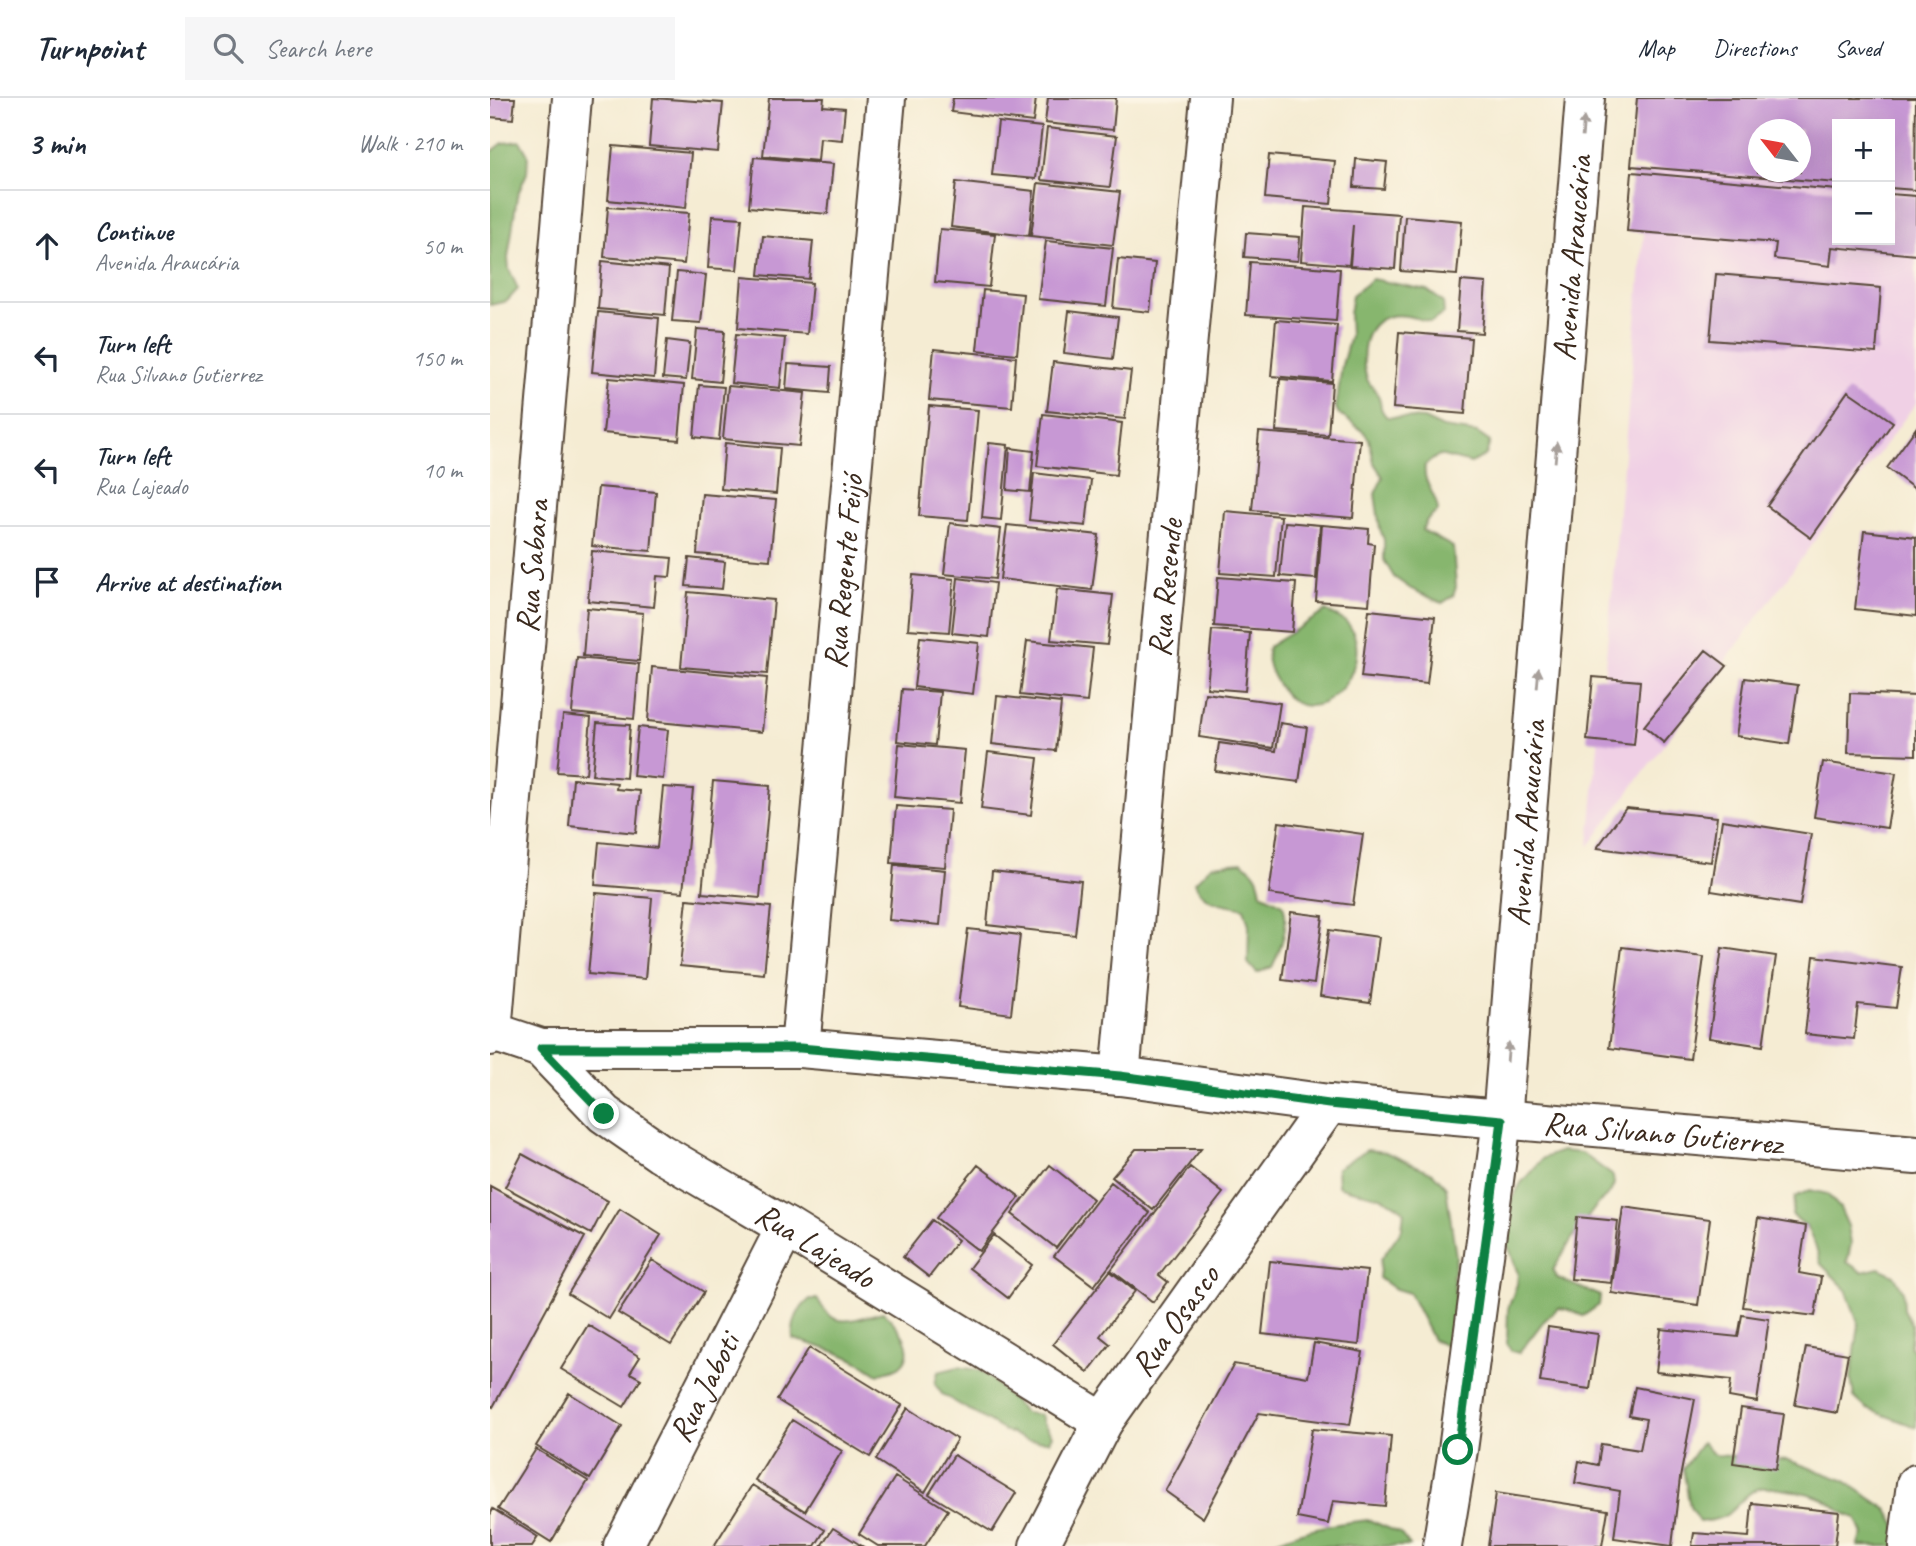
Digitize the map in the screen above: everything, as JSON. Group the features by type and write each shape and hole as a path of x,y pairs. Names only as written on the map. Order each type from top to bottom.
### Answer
{"street":[{"name":"Rua Sabara","path":"491,1033 572,98"},
{"name":"Rua Regente Feijó","path":"800,1048 886,98"},
{"name":"Rua Resende","path":"1120,1076 1210,98"},
{"name":"Avenida Araucária","path":"1442,1546 1458,1450 1502,1120 1585,98"},
{"name":"Rua Silvano Gutierrez","path":"491,1033 541,1048 800,1048 1120,1076 1329,1104 1916,1156"},
{"name":"Rua Lajeado","path":"541,1048 604,1114 660,1153 1104,1422"},
{"name":"Rua Osasco","path":"1039,1546 1104,1422 1329,1104"},
{"name":"Rua Jaboti","path":"623,1546 786,1227"},
{"path":"1908,1546 1916,1484"}],"shaded area":[{"path":"1656,98 1916,98 1916,403 1589,846"}],"green space":[{"path":"520,141 528,155 527,173 517,196 508,258 509,269 518,289 507,301 490,305 490,153 503,143"},
{"path":"1372,279 1427,290 1443,302 1444,313 1431,322 1392,316 1372,327 1365,343 1365,371 1368,381 1379,396 1384,414 1387,417 1424,419 1443,428 1477,433 1490,442 1486,455 1471,463 1439,455 1425,465 1426,478 1438,511 1427,520 1422,530 1453,547 1456,587 1453,596 1442,603 1411,589 1394,577 1384,560 1384,540 1375,494 1383,477 1374,463 1369,439 1363,431 1339,414 1336,408 1342,365 1350,336 1352,295"},
{"path":"1326,611 1349,625 1356,643 1355,661 1348,679 1337,693 1323,703 1307,706 1291,700 1277,683 1269,666 1268,647"},
{"path":"1242,862 1256,875 1261,893 1283,904 1285,912 1283,936 1272,967 1257,973 1248,963 1249,925 1244,908 1208,898 1202,894 1195,882 1212,865"},
{"path":"1367,1150 1385,1152 1433,1173 1446,1187 1456,1257 1453,1275 1457,1311 1449,1347 1433,1340 1409,1293 1393,1288 1379,1278 1381,1259 1402,1229 1404,1211 1380,1197 1338,1186 1337,1168"},
{"path":"1562,1151 1582,1153 1613,1176 1614,1184 1610,1193 1597,1205 1573,1237 1553,1270 1557,1278 1600,1296 1599,1305 1583,1316 1558,1308 1543,1322 1519,1353 1511,1351 1507,1343 1508,1309 1518,1274 1506,1239 1507,1209 1521,1183 1543,1158"},
{"path":"1810,1190 1827,1194 1840,1208 1848,1226 1851,1244 1847,1262 1862,1272 1879,1268 1894,1275 1903,1291 1904,1309 1912,1326 1910,1346 1916,1355 1916,1427 1867,1409 1854,1397 1851,1379 1859,1325 1846,1289 1821,1264 1806,1226 1792,1215 1795,1197"},
{"path":"810,1299 817,1299 828,1314 837,1319 850,1320 883,1312 904,1337 907,1344 906,1359 898,1367 878,1374 847,1357 793,1339 796,1317"},
{"path":"958,1367 978,1370 987,1375 1025,1413 1041,1415 1043,1423 1052,1435 1049,1441 1027,1440 1003,1430 942,1394 935,1384 938,1372"},
{"path":"1702,1442 1714,1455 1788,1460 1843,1480 1888,1510 1897,1526 1897,1546 1858,1546 1863,1534 1856,1518 1814,1495 1775,1488 1754,1490 1725,1515 1715,1520 1699,1522 1690,1507 1683,1469"},
{"path":"1369,1520 1400,1533 1410,1546 1265,1546 1316,1528"}],"building":[{"path":"490,98 515,98 513,119 490,117"},
{"path":"653,98 723,103 718,152 649,146"},
{"path":"769,98 824,98 823,106 845,108 842,140 820,138 818,161 763,156"},
{"path":"953,98 1036,98 1033,122 951,112"},
{"path":"1048,98 1116,98 1113,130 1045,123"},
{"path":"1637,98 1916,98 1915,190 1895,188 1895,119 1832,119 1832,183 1811,181 1811,119 1748,119 1748,176 1631,166"},
{"path":"998,122 1042,127 1036,179 992,175"},
{"path":"1047,128 1117,136 1110,187 1041,180"},
{"path":"613,146 691,153 686,208 608,200"},
{"path":"1269,155 1335,161 1331,204 1265,198"},
{"path":"754,157 833,164 828,214 749,207"},
{"path":"1356,159 1387,162 1384,189 1354,187"},
{"path":"1632,172 1832,190 1832,245 1895,245 1895,194 1916,196 1916,255 1832,247 1830,266 1774,259 1776,243 1627,231"},
{"path":"956,182 1034,191 1029,236 951,227"},
{"path":"1038,183 1120,192 1113,245 1031,236"},
{"path":"608,207 689,213 684,264 604,257"},
{"path":"1305,207 1399,214 1395,269 1350,266 1353,225 1349,265 1301,261"},
{"path":"712,216 742,218 737,270 708,268"},
{"path":"1405,216 1462,221 1457,275 1401,271"},
{"path":"940,229 995,234 989,287 935,282"},
{"path":"1246,233 1300,237 1298,261 1244,257"},
{"path":"763,236 813,241 809,279 759,275"},
{"path":"1046,241 1113,248 1106,306 1038,299"},
{"path":"1118,259 1155,263 1150,312 1113,308"},
{"path":"602,261 669,268 665,315 598,309"},
{"path":"1250,262 1340,269 1336,321 1246,315"},
{"path":"677,272 706,275 701,323 672,321"},
{"path":"1716,274 1881,288 1876,353 1710,340"},
{"path":"742,277 812,283 807,334 738,328"},
{"path":"1461,281 1486,283 1482,333 1457,331"},
{"path":"983,290 1023,294 1017,354 977,350"},
{"path":"1069,311 1118,317 1113,359 1064,353"},
{"path":"598,312 659,318 654,378 592,372"},
{"path":"1276,320 1337,325 1332,381 1271,376"},
{"path":"697,329 725,331 720,382 692,379"},
{"path":"1399,332 1471,338 1465,414 1393,408"},
{"path":"736,334 785,338 780,388 731,383"},
{"path":"667,340 690,343 686,380 663,378"},
{"path":"934,349 1016,357 1012,407 929,400"},
{"path":"1053,362 1131,371 1125,419 1047,411"},
{"path":"788,364 831,367 829,393 786,389"},
{"path":"609,378 684,385 679,440 603,433"},
{"path":"1280,379 1332,383 1328,435 1276,431"},
{"path":"699,385 724,387 719,440 694,437"},
{"path":"728,386 805,393 799,446 723,439"},
{"path":"1848,391 1893,422 1811,538 1767,506"},
{"path":"929,406 978,410 968,520 919,516"},
{"path":"1043,414 1122,423 1116,475 1037,466"},
{"path":"1916,428 1916,490 1887,468"},
{"path":"1259,432 1360,440 1353,518 1252,510"},
{"path":"725,443 780,448 776,494 721,489"},
{"path":"989,443 1008,445 1001,520 982,518"},
{"path":"1010,448 1034,451 1030,492 1007,490"},
{"path":"1034,473 1091,480 1086,526 1029,520"},
{"path":"598,487 656,492 651,551 592,546"},
{"path":"702,494 776,500 770,560 697,554"},
{"path":"1225,511 1281,516 1276,577 1220,573"},
{"path":"1285,522 1320,525 1316,579 1280,576"},
{"path":"950,523 1001,529 995,579 944,574"},
{"path":"1007,525 1099,535 1092,590 1000,579"},
{"path":"1322,525 1369,529 1368,543 1374,544 1369,605 1316,601"},
{"path":"1864,531 1916,537 1916,616 1855,609"},
{"path":"592,551 672,558 670,577 657,576 654,607 588,601"},
{"path":"689,558 725,562 722,589 686,586"},
{"path":"913,575 954,579 949,632 908,629"},
{"path":"1218,577 1296,583 1292,632 1214,626"},
{"path":"958,578 995,583 989,637 952,633"},
{"path":"1057,589 1113,595 1107,645 1051,640"},
{"path":"688,592 774,600 767,674 681,667"},
{"path":"587,608 643,613 639,661 583,656"},
{"path":"1369,610 1435,617 1427,684 1361,677"},
{"path":"1212,630 1250,633 1245,691 1207,688"},
{"path":"920,637 979,643 973,694 914,687"},
{"path":"1027,641 1093,648 1087,702 1020,695"},
{"path":"1706,650 1727,666 1664,743 1644,726"},
{"path":"577,658 639,664 634,719 572,713"},
{"path":"652,667 767,678 762,732 648,721"},
{"path":"1593,677 1640,681 1634,745 1587,740"},
{"path":"1745,678 1798,685 1789,744 1736,736"},
{"path":"902,689 940,692 935,745 897,741"},
{"path":"1205,693 1280,703 1273,748 1199,737"},
{"path":"1850,693 1916,696 1916,755 1848,753"},
{"path":"997,696 1061,703 1056,751 992,744"},
{"path":"563,715 591,718 586,774 557,772"},
{"path":"597,723 630,725 626,778 592,775"},
{"path":"1280,723 1307,727 1299,782 1215,771 1219,743 1276,751"},
{"path":"638,727 668,730 663,779 633,776"},
{"path":"899,744 965,750 960,803 894,797"},
{"path":"988,752 1038,758 1031,815 981,809"},
{"path":"1823,762 1896,773 1887,828 1814,817"},
{"path":"573,779 617,783 616,789 640,791 636,833 569,826"},
{"path":"713,781 770,786 760,898 702,893"},
{"path":"663,787 693,789 683,892 595,885 599,842 657,848"},
{"path":"896,806 950,810 945,867 891,863"},
{"path":"1626,808 1717,817 1711,862 1597,848"},
{"path":"1722,820 1811,834 1800,905 1711,891"},
{"path":"1279,822 1363,834 1353,905 1269,894"},
{"path":"894,865 945,870 940,925 889,920"},
{"path":"992,871 1081,881 1075,935 987,925"},
{"path":"596,893 652,898 645,979 588,974"},
{"path":"687,899 771,907 764,974 680,966"},
{"path":"1291,912 1323,916 1314,984 1282,980"},
{"path":"968,929 1020,935 1011,1014 958,1007"},
{"path":"1329,930 1379,937 1370,1003 1320,996"},
{"path":"1622,947 1704,957 1690,1059 1609,1048"},
{"path":"1722,948 1776,956 1763,1046 1709,1038"},
{"path":"1814,956 1902,967 1896,1008 1858,1004 1854,1039 1805,1034"},
{"path":"1136,1149 1201,1149 1153,1210 1112,1177"},
{"path":"522,1154 608,1201 591,1234 505,1187"},
{"path":"978,1165 1020,1197 979,1251 936,1218"},
{"path":"1050,1165 1093,1199 1056,1248 1012,1214"},
{"path":"1190,1167 1223,1193 1159,1275 1168,1282 1153,1302 1111,1270"},
{"path":"1111,1182 1150,1213 1094,1286 1054,1256"},
{"path":"490,1186 585,1237 493,1407 490,1405"},
{"path":"1623,1207 1710,1219 1698,1305 1611,1293"},
{"path":"620,1209 661,1235 609,1319 568,1294"},
{"path":"1577,1217 1618,1221 1611,1283 1571,1279"},
{"path":"1758,1218 1806,1226 1799,1273 1821,1277 1815,1316 1743,1307"},
{"path":"932,1220 958,1240 929,1277 903,1257"},
{"path":"994,1235 1032,1265 1008,1298 969,1268"},
{"path":"652,1260 704,1292 671,1345 618,1313"},
{"path":"1270,1261 1367,1271 1359,1345 1262,1334"},
{"path":"1110,1271 1135,1291 1100,1336 1110,1344 1088,1372 1053,1344"},
{"path":"1742,1315 1769,1319 1757,1402 1729,1397 1731,1380 1656,1372 1661,1329 1738,1337"},
{"path":"588,1325 640,1357 630,1373 641,1379 624,1407 561,1369"},
{"path":"1548,1327 1598,1334 1590,1389 1540,1382"},
{"path":"1314,1343 1363,1352 1350,1425 1259,1413 1203,1518 1165,1491 1234,1364 1308,1377"},
{"path":"1806,1347 1848,1354 1837,1413 1795,1405"},
{"path":"809,1348 902,1405 870,1457 777,1400"},
{"path":"1635,1387 1695,1399 1680,1478 1672,1546 1614,1538 1620,1491 1575,1483 1579,1461 1598,1465 1601,1444 1640,1450 1646,1419 1629,1416"},
{"path":"569,1393 622,1426 590,1479 536,1446"},
{"path":"908,1408 957,1439 925,1492 876,1460"},
{"path":"1741,1408 1784,1414 1776,1469 1733,1463"},
{"path":"792,1420 842,1451 805,1511 755,1480"},
{"path":"1312,1429 1391,1436 1385,1506 1333,1501 1328,1524 1297,1518"},
{"path":"536,1449 588,1481 551,1542 498,1509"},
{"path":"954,1455 1016,1493 992,1532 929,1494"},
{"path":"895,1477 948,1510 925,1546 878,1546 859,1534"},
{"path":"752,1485 825,1530 815,1546 714,1546"},
{"path":"1496,1493 1608,1510 1602,1546 1488,1546"},
{"path":"1752,1503 1839,1512 1835,1546 1692,1546 1694,1533 1749,1537"},
{"path":"493,1509 538,1537 532,1546 490,1546 490,1515"},
{"path":"833,1528 862,1546 821,1546"}],"route":[{"path":"604,1114 541,1048 800,1048 1120,1076 1329,1104 1502,1120 1458,1450"}]}
